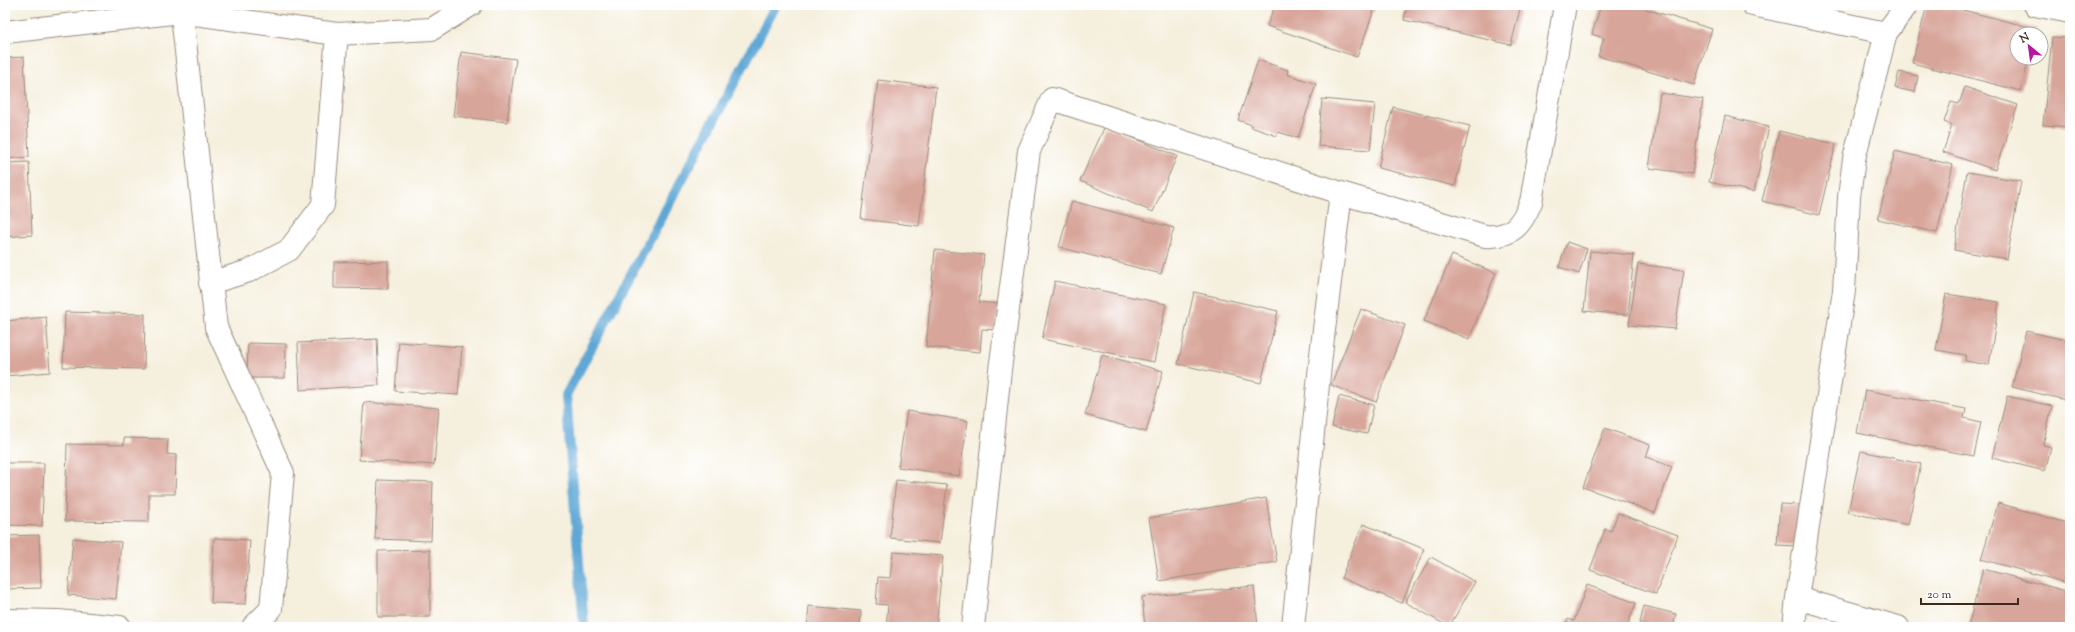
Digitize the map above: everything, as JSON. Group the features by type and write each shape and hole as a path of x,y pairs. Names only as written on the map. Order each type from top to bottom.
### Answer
{"street":[{"path":"5,32 181,8 337,34 432,29 471,5"},
{"path":"973,627 1000,370 1029,151 1052,99 1341,193 1485,236 1498,237 1512,231 1524,218 1532,202 1565,5"},
{"path":"1753,5 1886,34"},
{"path":"1794,627 1797,598 1844,291 1849,197 1854,159 1886,34 1907,5"},
{"path":"2035,5 2070,12"},
{"path":"181,8 216,327 283,473 271,609 252,627"},
{"path":"210,283 250,271 289,250 323,205 337,34"},
{"path":"1293,627 1322,346 1341,193"},
{"path":"1797,598 1898,627"},
{"path":"5,620 58,621 120,627"}],"building":[{"path":"1275,5 1376,5 1357,57 1267,26"},
{"path":"1407,5 1521,5 1511,45 1404,20"},
{"path":"1601,5 1633,5 1712,29 1694,85 1598,56 1604,38 1592,34"},
{"path":"1927,5 1943,5 2025,26 2009,26 2009,66 2027,66 2021,91 1912,63"},
{"path":"2052,37 2070,38 2070,127 2043,125"},
{"path":"461,52 516,59 507,122 453,116"},
{"path":"24,57 29,157 5,159 5,58"},
{"path":"1258,60 1288,70 1287,74 1316,84 1298,138 1278,132 1277,136 1251,127 1252,125 1238,120"},
{"path":"1899,72 1918,76 1915,92 1895,88"},
{"path":"878,80 936,87 919,226 861,219"},
{"path":"1965,87 2018,105 1995,170 1943,152 1952,125 1944,122 1951,102 1959,104"},
{"path":"1660,93 1703,99 1692,174 1649,168"},
{"path":"1322,99 1375,104 1370,150 1318,146"},
{"path":"1393,107 1470,126 1455,186 1378,168"},
{"path":"1725,116 1769,127 1754,192 1709,182"},
{"path":"1105,126 1177,156 1153,212 1080,181"},
{"path":"1779,131 1836,144 1819,215 1762,201"},
{"path":"1895,151 1953,165 1937,233 1878,219"},
{"path":"29,162 32,235 5,237 5,163"},
{"path":"1967,172 2021,181 2007,259 1954,250"},
{"path":"1072,201 1174,228 1161,274 1059,247"},
{"path":"1567,242 1587,249 1579,274 1559,267"},
{"path":"935,250 984,255 979,302 999,304 996,330 982,329 980,352 926,347"},
{"path":"1590,251 1634,255 1628,315 1584,311"},
{"path":"1452,255 1496,273 1469,339 1424,321"},
{"path":"388,261 388,289 334,288 334,262"},
{"path":"1638,264 1684,270 1675,329 1629,325"},
{"path":"1055,281 1166,304 1154,362 1042,339"},
{"path":"1194,292 1278,311 1261,383 1178,364"},
{"path":"1946,294 1999,302 1989,365 1965,361 1966,355 1936,350"},
{"path":"1361,309 1405,325 1376,402 1331,385"},
{"path":"65,312 145,314 144,369 63,367"},
{"path":"46,317 50,372 5,376 5,321"},
{"path":"2026,331 2070,341 2070,401 2012,387"},
{"path":"377,339 379,385 300,390 298,343"},
{"path":"399,342 462,347 458,395 395,391"},
{"path":"248,343 286,344 285,378 247,378"},
{"path":"1102,355 1163,371 1146,432 1085,415"},
{"path":"1865,390 1966,409 1964,418 1981,422 1974,456 1857,433"},
{"path":"1339,396 1374,405 1367,434 1332,427"},
{"path":"2007,396 2052,406 2043,445 2051,447 2045,471 1992,458"},
{"path":"364,402 439,408 434,465 359,460"},
{"path":"907,411 968,421 959,476 898,467"},
{"path":"1605,428 1650,445 1646,457 1672,467 1655,513 1583,487"},
{"path":"124,438 168,439 167,454 176,455 175,494 149,494 149,522 65,521 67,444 124,445"},
{"path":"1861,451 1921,464 1908,525 1848,512"},
{"path":"5,463 44,463 42,526 5,525"},
{"path":"378,480 433,482 431,541 375,539"},
{"path":"896,480 947,485 940,543 890,538"},
{"path":"1266,498 1277,562 1159,581 1149,518"},
{"path":"1998,503 2070,524 2070,584 1981,559"},
{"path":"1780,504 1800,505 1797,546 1777,545"},
{"path":"1618,513 1678,535 1656,594 1590,570 1605,529 1611,531"},
{"path":"1363,524 1424,549 1402,603 1341,578"},
{"path":"39,535 41,588 5,589 5,536"},
{"path":"73,538 121,542 116,599 68,595"},
{"path":"214,538 250,540 246,604 211,603"},
{"path":"430,550 430,617 378,617 378,551"},
{"path":"893,552 943,556 936,627 886,627 888,605 876,604 878,577 890,578"},
{"path":"1431,557 1475,582 1449,627 1405,602"},
{"path":"1983,569 2070,592 2070,627 1968,627"},
{"path":"1587,585 1636,603 1627,627 1565,627 1568,619 1574,621"},
{"path":"1254,586 1258,627 1145,627 1142,597"},
{"path":"809,606 861,611 860,627 807,627"},
{"path":"1644,606 1676,614 1673,627 1639,627"}],"waterway":[{"path":"584,627 566,395 776,5"}]}
